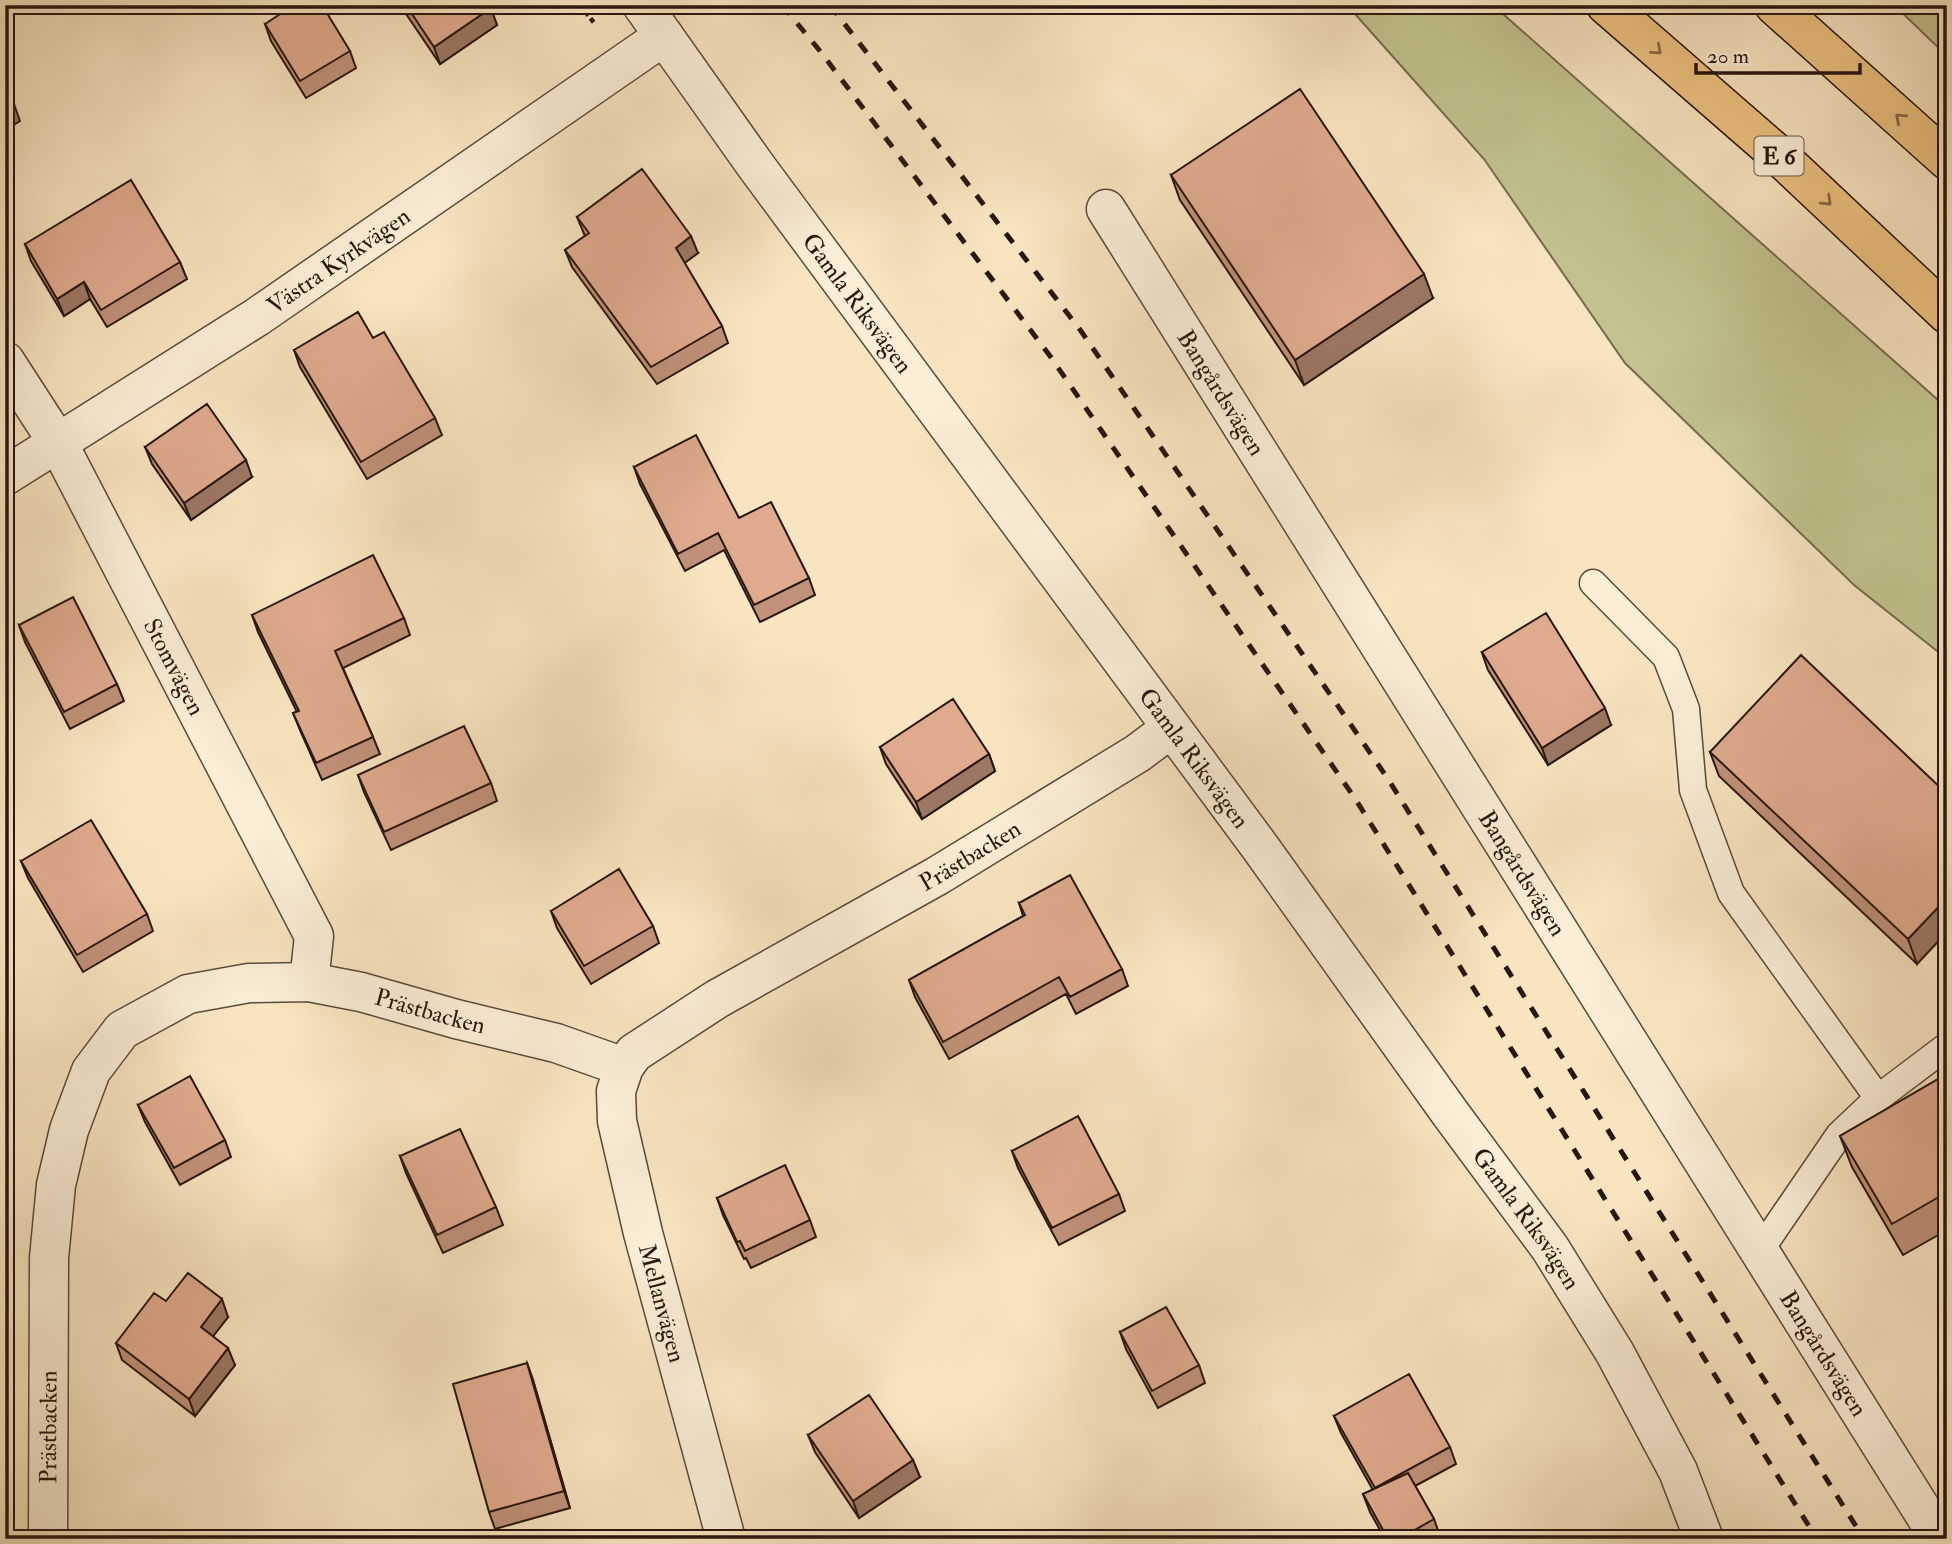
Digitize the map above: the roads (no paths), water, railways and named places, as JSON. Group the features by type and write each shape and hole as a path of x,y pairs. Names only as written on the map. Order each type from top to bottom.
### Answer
{"highway":[{"name":"E 6","path":"1605,5 1776,152 1947,314"},
{"path":"1774,5 1947,160"},
{"path":"1790,5 1854,76"}],"street":[{"name":"Gamla Riksvägen","path":"642,5 756,166 1070,588 1550,1248 1615,1353 1678,1471 1704,1539"},
{"name":"Västra Kyrkvägen","path":"5,476 257,317 664,36"},
{"name":"Bangårdsvägen","path":"1106,209 1940,1539"},
{"name":"Stomvägen","path":"5,361 58,443 314,936 309,982"},
{"name":"Prästbacken","path":"48,1539 49,1258 57,1185 69,1130 91,1071 122,1030 188,994 249,984 309,982 361,992 556,1043 624,1067 634,1053 717,999 937,876 1131,757 1170,729"},
{"name":"Mellanvägen","path":"624,1067 616,1091 617,1121 643,1233 726,1539"}],"lane":[{"path":"1593,583 1666,657 1686,709 1693,790 1731,893 1878,1098"},
{"path":"1759,1252 1839,1135 1878,1098 1947,1046"}],"railway":[{"path":"782,5 820,51 1050,356 1356,800 1817,1539"},
{"path":"830,5 1081,331 1388,779 1864,1539"}]}
